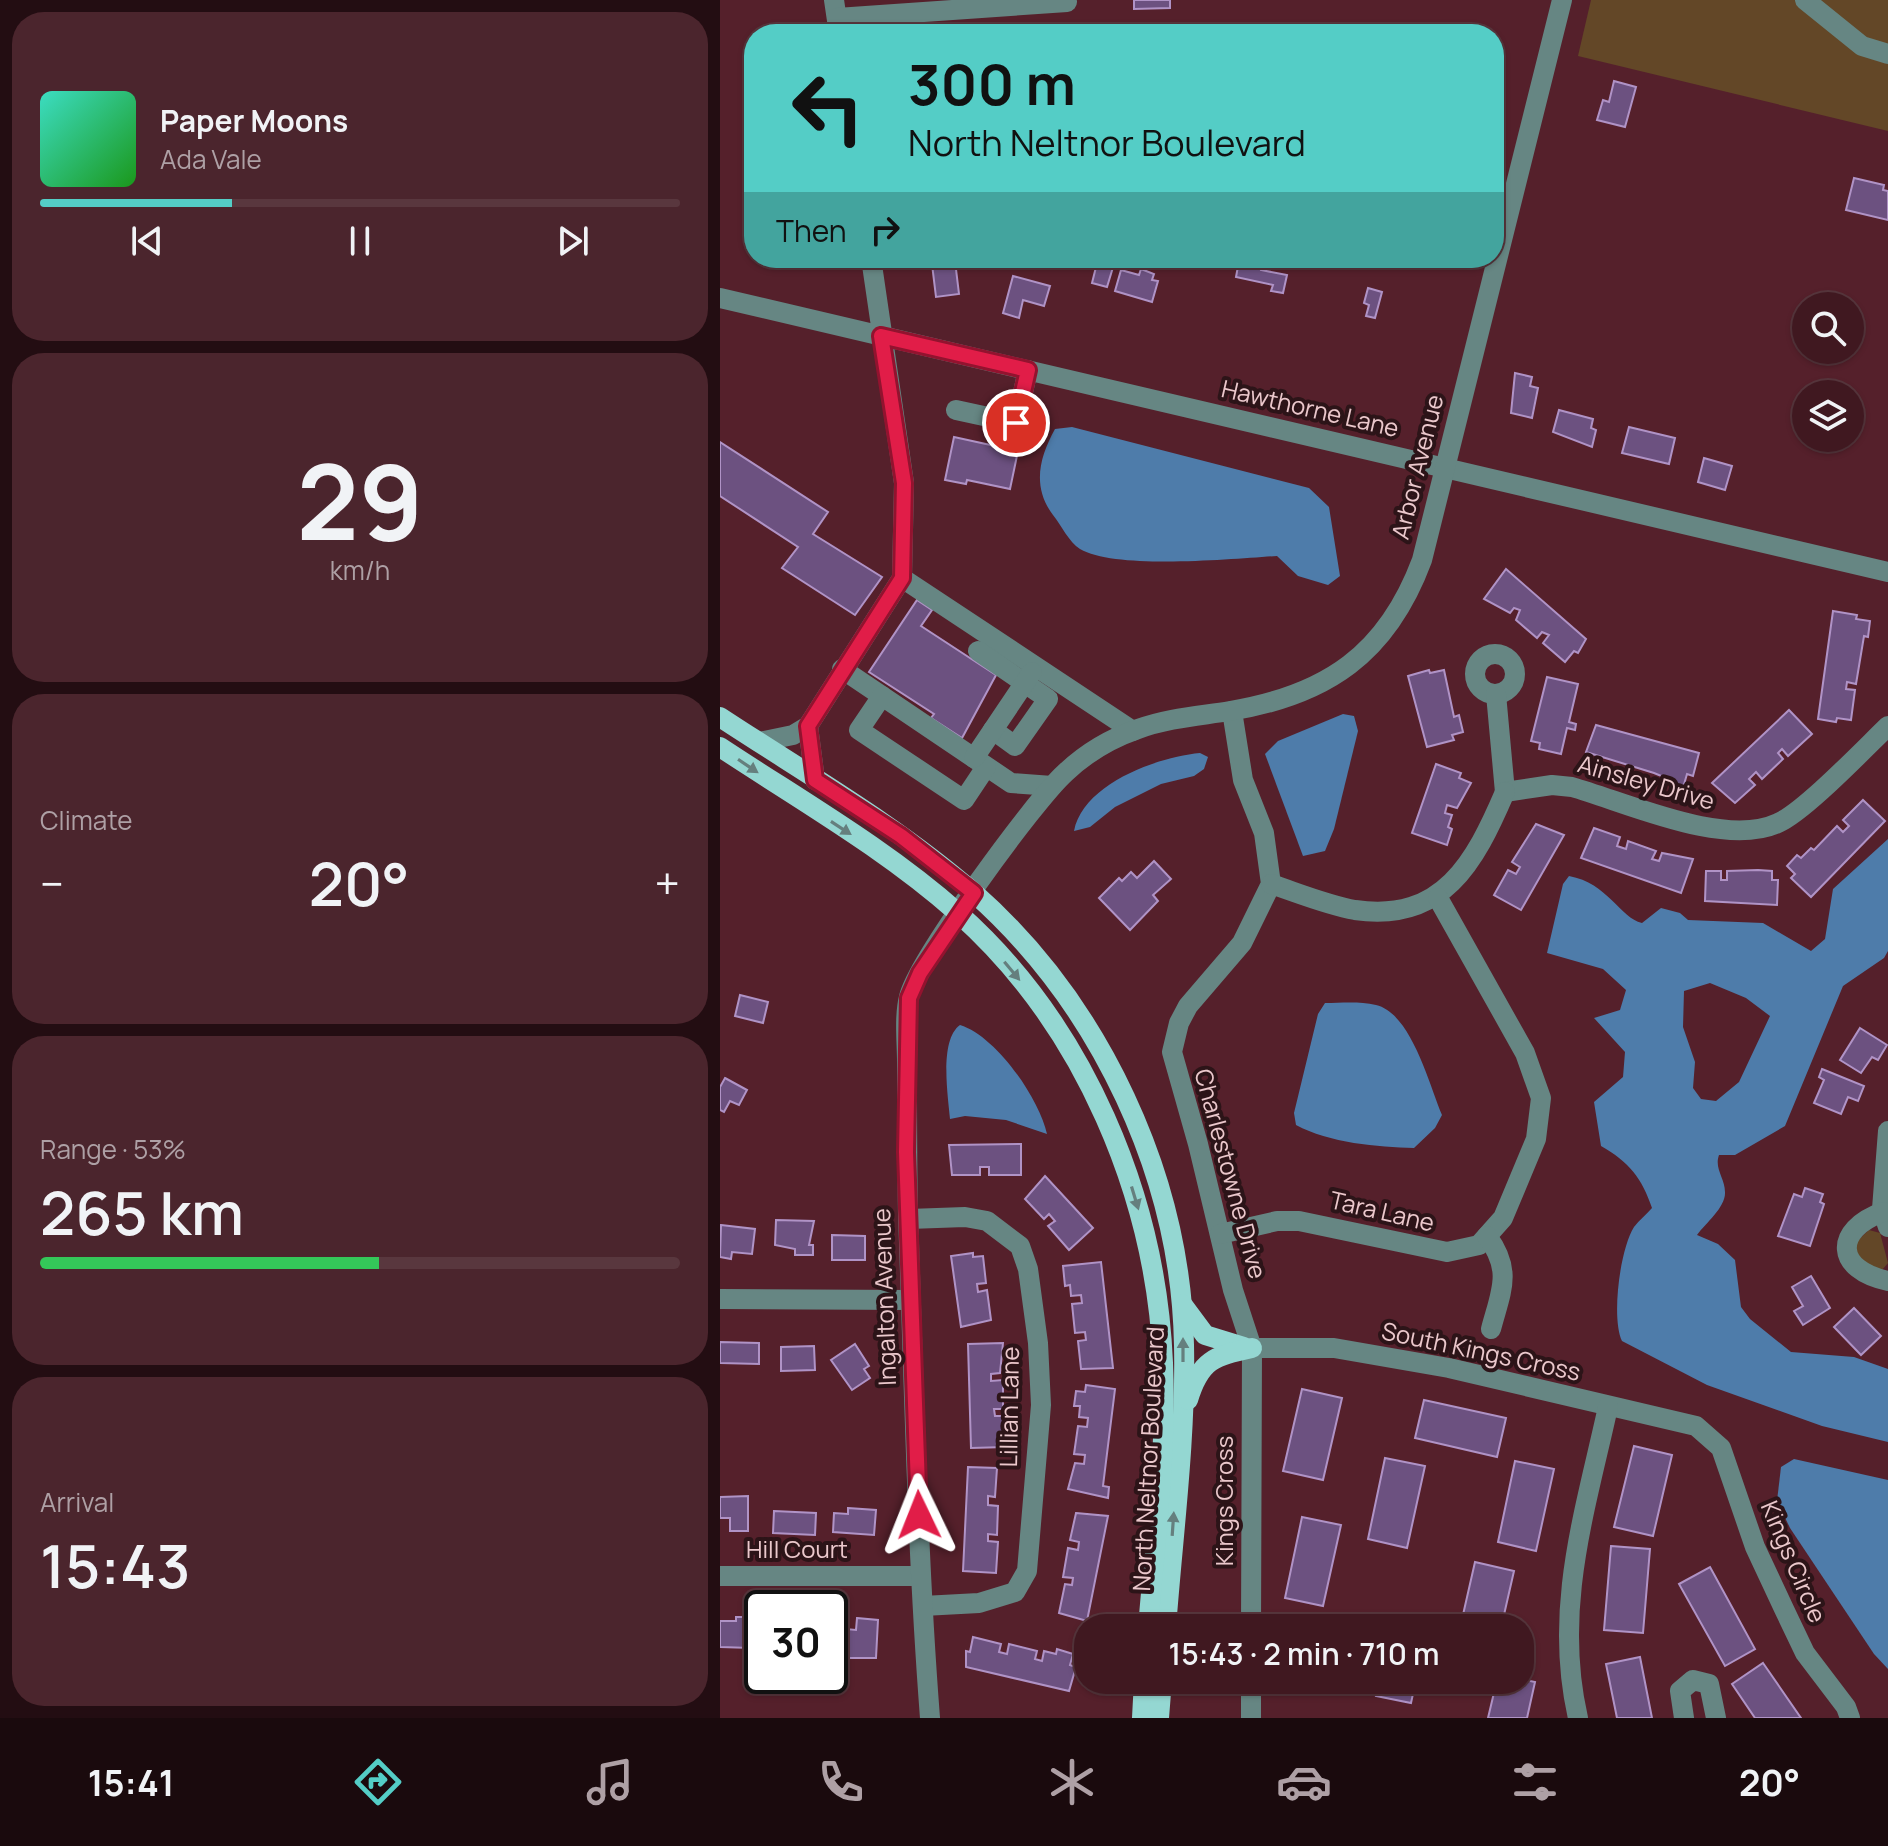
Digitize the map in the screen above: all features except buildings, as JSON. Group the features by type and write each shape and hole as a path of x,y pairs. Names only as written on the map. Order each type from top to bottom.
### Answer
{"main road":[{"name":"North Neltnor Boulevard","path":"720,717 910,843 974,893 1044,968 1090,1034 1121,1090 1157,1180 1181,1301 1184,1345 1167,1614"},
{"name":"North Neltnor Boulevard","path":"720,747 891,861 959,914 1014,973 1079,1066 1124,1163 1145,1232 1159,1313 1164,1397 1149,1614"},
{"path":"1181,1301 1185,1313 1205,1335 1227,1344 1252,1348"},
{"path":"1180,1427 1189,1396 1204,1367 1214,1357 1252,1348"},
{"path":"1142,1718 1143,1694"},
{"path":"1159,1718 1161,1694"}],"street":[{"name":"Arbor Avenue","path":"1504,230 1562,0"},
{"path":"1805,0 1862,46 1888,54"},
{"path":"836,17 1067,2"},
{"path":"759,742 793,735 808,726 902,578 904,483 872,268"},
{"name":"Arbor Avenue","path":"974,893 1052,786 1099,744 1162,721 1280,701 1314,688 1344,671 1376,640 1413,584 1494,268"},
{"name":"Hawthorne Lane","path":"720,298 1888,572"},
{"path":"956,410 1016,423 1028,370"},
{"path":"882,696 859,730 964,800 993,730 1015,746 1048,699 1031,674 902,578"},
{"path":"978,651 1031,674 1133,731"},
{"path":"842,669 1011,783 1052,786"},
{"path":"1232,711 1243,780 1264,833 1271,884 1351,909 1371,912 1438,898 1468,864 1505,792 1496,694"},
{"path":"808,726 815,780"},
{"name":"Ainsley Drive","path":"1505,792 1552,785 1572,787 1717,830 1748,833 1781,823 1888,726"},
{"name":"Charlestowne Drive","path":"1252,1348 1172,1052 1179,1023 1188,1006 1242,943 1271,884"},
{"name":"Ingalton Avenue","path":"930,1718 921,1576 911,1300 909,998 920,973 974,893"},
{"path":"1438,898 1525,1053 1541,1098 1536,1139 1503,1218 1487,1236 1499,1253 1505,1276 1491,1329"},
{"path":"1888,1131 1883,1174 1886,1219 1860,1224 1850,1234 1846,1246 1847,1259 1857,1269 1888,1281"},
{"name":"Lillian Lane","path":"909,1219 965,1217 987,1221 1020,1246 1030,1278 1040,1371 1038,1449 1027,1571 1015,1592 979,1603 923,1606"},
{"name":"Tara Lane","path":"1220,1234 1277,1221 1299,1221 1447,1252 1479,1245 1487,1236"},
{"path":"720,1299 911,1300"},
{"name":"Kings Cross","path":"1251,1614 1252,1348"},
{"name":"South Kings Cross","path":"1252,1348 1334,1348 1449,1368 1696,1426"},
{"path":"1578,1718 1567,1649 1567,1607 1608,1407"},
{"name":"Kings Circle","path":"1696,1426 1721,1448 1755,1547 1805,1653 1846,1707 1850,1718"},
{"name":"Hill Court","path":"720,1576 921,1576"},
{"path":"1684,1718 1680,1691 1693,1680 1709,1684 1716,1718"},
{"path":"1251,1694 1251,1718"}],"shaded area":[{"path":"1591,0 1888,0 1888,131 1578,56"},
{"path":"1869,1230 1880,1233 1888,1263 1882,1270 1859,1263 1855,1243"}],"water":[{"path":"1072,427 1309,488 1329,507 1340,576 1328,585 1298,576 1277,556 1146,561 1097,555 1080,549 1046,504 1040,483 1045,451 1055,429"},
{"path":"1343,714 1354,716 1358,731 1334,829 1325,851 1303,856 1265,754 1278,741"},
{"path":"1200,753 1208,757 1204,769 1194,776 1161,784 1115,807 1090,827 1074,831 1080,814 1106,787 1163,760"},
{"path":"1888,839 1888,951 1884,958 1843,986 1785,1126 1735,1155 1719,1155 1724,1198 1719,1209 1697,1235 1718,1244 1735,1260 1741,1307 1750,1319 1791,1352 1854,1357 1888,1369 1888,1442 1822,1426 1707,1385 1622,1341 1617,1301 1625,1251 1634,1227 1652,1208 1633,1172 1601,1146 1594,1102 1623,1077 1625,1052 1594,1018 1620,1010 1626,990 1603,969 1547,953 1563,884 1569,876 1594,886 1627,915 1642,923 1661,908 1680,913 1688,920 1763,923 1811,951 1825,939 1833,889","holes":["1710,983 1746,998 1770,1016 1739,1082 1716,1101 1701,1099 1693,1088 1695,1062 1683,1027 1684,991"]},
{"path":"1325,1003 1376,1005 1399,1021 1409,1035 1442,1115 1435,1128 1414,1148 1338,1140 1296,1125 1294,1113 1318,1014"},
{"path":"960,1025 988,1042 1014,1070 1035,1103 1047,1134 1006,1120 965,1116 950,1119 947,1055 953,1032"},
{"path":"1794,1459 1888,1480 1888,1669 1874,1654 1790,1528 1777,1501 1781,1467"}],"route":[{"path":"919,1515 906,1152 909,998 920,973 974,893 901,836 815,780 808,726 902,578 904,483 881,336 1028,370 1016,423"}]}
